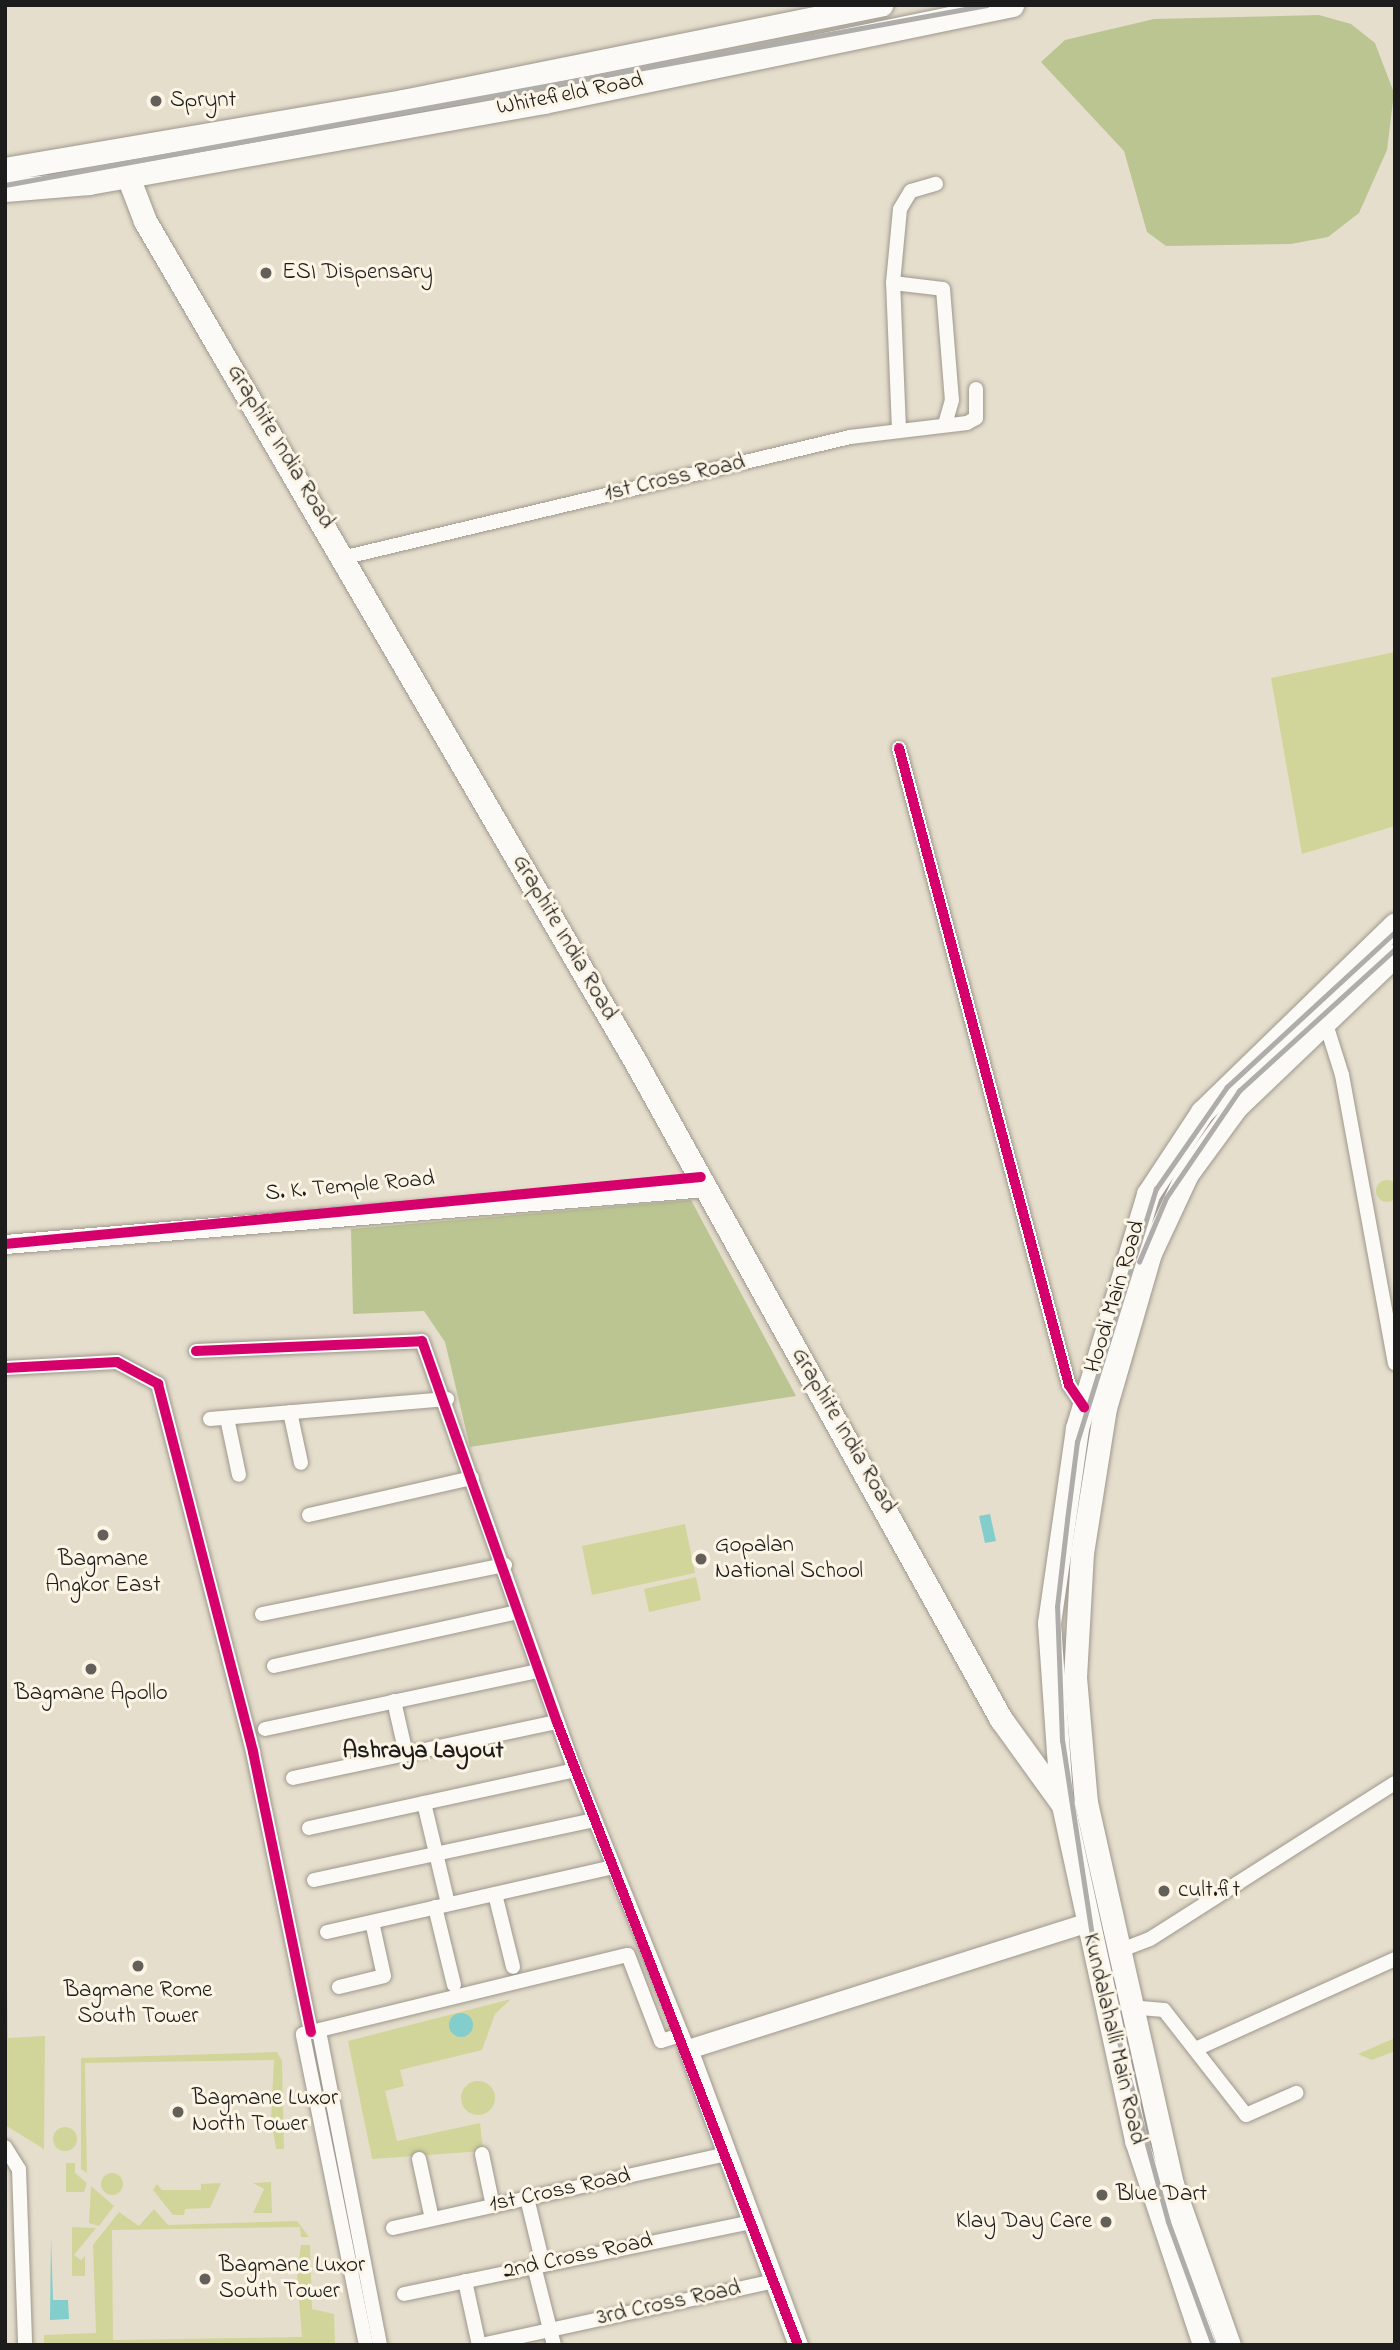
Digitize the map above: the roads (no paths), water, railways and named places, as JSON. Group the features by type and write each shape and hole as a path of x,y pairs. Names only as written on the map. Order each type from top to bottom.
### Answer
{"main road":[{"name":"Whitefield Road","path":"5,190 20,175 881,5"},
{"name":"Whitefield Road","path":"20,175 89,183 127,174 544,102 1012,5"},
{"name":"Graphite India Road","path":"127,174 145,221 346,557 1017,1739"},
{"name":"Hoodi Main Road","path":"1063,1805 1049,1623 1084,1407 1155,1181 1202,1112 1395,924"},
{"name":"Hoodi Main Road","path":"1077,1745 1082,1553 1105,1408 1150,1253 1215,1131 1395,955"},
{"name":"Kundalahalli Main Road","path":"1017,1739 1063,1805 1086,1923 1136,2140 1204,2345"},
{"name":"Kundalahalli Main Road","path":"1077,1745 1116,1952 1172,2184 1229,2345"},
{"path":"1063,1805 1086,1803"}],"street":[{"path":"899,430 893,283 900,209 911,191 936,184"},
{"path":"893,283 943,289 952,400 945,424"},
{"name":"1st Cross Road","path":"346,557 899,430 976,418 976,389"},
{"path":"899,748 1069,1385 1084,1407"},
{"path":"1325,1021 1342,1075 1395,1363"},
{"name":"S. K. Temple Road","path":"5,1244 703,1182"},
{"path":"197,1351 422,1341 447,1399 472,1478 505,1565 517,1612 538,1671 613,1867 685,2042 774,2281 793,2344"},
{"path":"5,1368 117,1362 158,1384 253,1752 380,2345"},
{"path":"210,1419 447,1399"},
{"path":"290,1412 301,1462"},
{"path":"227,1418 239,1475"},
{"path":"309,1514 472,1478"},
{"path":"262,1614 505,1565"},
{"path":"274,1666 517,1612"},
{"path":"265,1729 538,1671"},
{"path":"394,1701 406,1754"},
{"path":"293,1779 557,1721"},
{"path":"309,1828 575,1770"},
{"path":"1116,1952 1150,1939 1395,1783"},
{"path":"424,1803 436,1854 454,1985"},
{"path":"314,1880 595,1820"},
{"path":"327,1932 613,1867"},
{"path":"495,1894 513,1967"},
{"path":"339,1987 384,1976 372,1922"},
{"path":"311,2032 628,1955 661,2041 685,2042 1086,1923"},
{"path":"1198,2048 1395,1959"},
{"path":"1129,2007 1164,2010 1198,2048 1246,2115 1296,2093"},
{"path":"311,2032 366,2345"},
{"path":"5,2147 19,2169 25,2345"},
{"path":"482,2154 493,2206"},
{"name":"1st Cross Road","path":"393,2228 727,2154"},
{"path":"419,2159 432,2219"},
{"path":"527,2198 554,2345"},
{"name":"2nd Cross Road","path":"404,2294 752,2221"},
{"path":"465,2281 480,2345"},
{"name":"3rd Cross Road","path":"480,2345 774,2281"}],"water":[{"path":"990,1514 996,1541 985,1543 979,1516"},
{"path":"461,2013 470,2016 473,2025 470,2034 461,2037 452,2034 449,2025 452,2016"},
{"path":"51,2236 53,2300 68,2300 69,2319 50,2320"}],"railway":[{"path":"5,185 987,5"},
{"path":"1213,2345 1168,2222 1094,1949 1062,1741 1057,1607 1077,1442 1156,1189 1227,1087 1395,932"},
{"path":"1139,1262 1166,1198 1239,1091 1395,949"}],"place":[{"name":"Sprynt","path":"156,101"},
{"name":"ESI Dispensary","path":"266,273"},
{"name":"Bagmane Angkor East","path":"103,1535"},
{"name":"Gopalan National School","path":"701,1559"},
{"name":"Bagmane Apollo","path":"91,1669"},
{"name":"cult.fit","path":"1164,1891"},
{"name":"Bagmane Rome South Tower","path":"138,1966"},
{"name":"Bagmane Luxor North Tower","path":"178,2112"},
{"name":"Blue Dart","path":"1102,2195"},
{"name":"Klay Day Care","path":"1106,2222"},
{"name":"Bagmane Luxor South Tower","path":"205,2279"}],"district":[{"name":"Ashraya Layout","path":"423,1752"}]}
